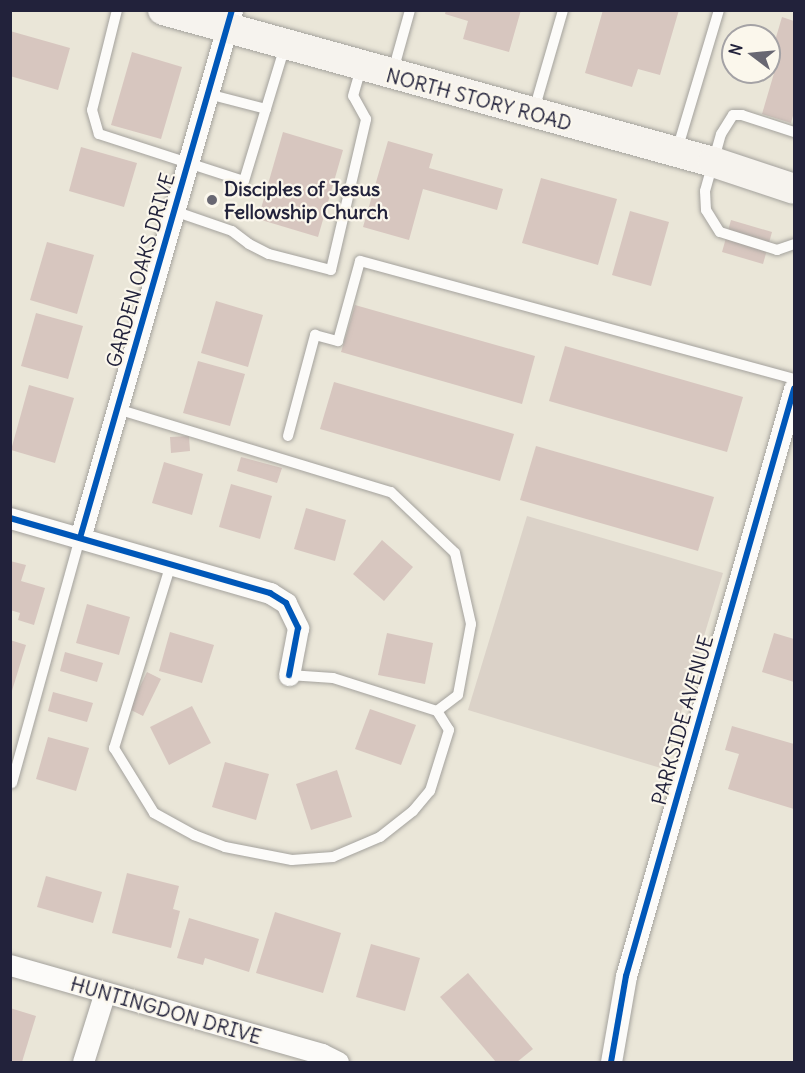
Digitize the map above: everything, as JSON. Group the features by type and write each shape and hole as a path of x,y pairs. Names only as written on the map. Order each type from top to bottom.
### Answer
{"main road":[{"name":"NORTH STORY ROAD","path":"163,10 230,20 286,45 793,183"}],"street":[{"name":"GARDEN OAKS DRIVE","path":"80,538 230,20"},
{"name":"PARKSIDE AVENUE","path":"611,1062 626,976 795,389"},
{"path":"10,518 270,593 286,603 298,628 289,675"},
{"name":"HUNTINGDON DRIVE","path":"10,965 330,1058"},
{"path":"83,1062 105,992"}],"lane":[{"path":"117,10 92,110 99,134 244,180 286,45"},
{"path":"392,75 410,10"},
{"path":"533,113 563,10"},
{"path":"676,153 719,10"},
{"path":"174,211 232,231 249,244 269,254 332,270 366,119 353,96 361,66"},
{"path":"208,94 266,110"},
{"path":"795,132 742,115 733,116 722,134 705,191 706,210 720,232 777,250 795,244"},
{"path":"288,436 315,335 338,341 360,261 795,380"},
{"path":"117,409 392,492 455,553 471,624 458,695 437,711"},
{"path":"12,783 80,538"},
{"path":"171,564 114,748 154,813 194,835 225,847 292,860 333,857 380,837 413,811 430,791 449,730 437,711 333,678 289,675"}],"shaded area":[{"path":"527,516 723,573 664,769 468,710"}],"building":[{"path":"446,10 521,10 509,52 463,39 468,21 445,14"},
{"path":"603,10 679,10 660,75 638,69 632,87 585,73"},
{"path":"782,17 794,21 794,112 791,123 762,114 771,84 781,84 780,24"},
{"path":"10,31 70,48 58,90 10,76"},
{"path":"132,52 182,67 161,139 111,125"},
{"path":"283,132 343,150 318,237 258,219"},
{"path":"388,141 433,154 429,168 503,189 497,210 423,189 409,240 363,227"},
{"path":"81,147 137,163 124,207 69,191"},
{"path":"541,178 617,199 598,265 522,243"},
{"path":"630,211 669,222 651,286 612,275"},
{"path":"731,220 772,232 763,264 722,252"},
{"path":"47,242 94,255 77,314 30,300"},
{"path":"216,301 263,315 248,367 201,353"},
{"path":"355,305 535,356 522,404 341,352"},
{"path":"36,313 83,326 68,379 21,366"},
{"path":"565,346 743,397 727,452 549,401"},
{"path":"198,361 245,374 230,426 183,413"},
{"path":"334,382 514,434 500,481 320,429"},
{"path":"29,385 74,398 55,463 11,450"},
{"path":"189,436 190,451 171,453 170,437"},
{"path":"536,446 714,497 698,551 520,500"},
{"path":"241,457 282,468 277,483 237,471"},
{"path":"164,462 203,474 192,515 152,503"},
{"path":"231,484 272,496 260,539 219,527"},
{"path":"306,508 346,520 335,561 294,549"},
{"path":"382,540 413,567 384,601 353,574"},
{"path":"10,561 26,565 21,581 45,588 34,625 18,620 20,613 10,610"},
{"path":"87,604 130,617 119,655 76,643"},
{"path":"170,632 214,645 202,683 159,671"},
{"path":"387,633 433,643 425,684 378,675"},
{"path":"774,633 794,639 794,682 762,672"},
{"path":"10,640 26,645 11,694 10,694"},
{"path":"65,652 103,663 97,682 60,671"},
{"path":"147,672 161,679 143,716 129,709"},
{"path":"53,692 93,703 87,722 48,711"},
{"path":"192,706 211,743 169,765 150,727"},
{"path":"370,709 416,725 401,765 355,749"},
{"path":"732,726 794,744 794,809 728,789 739,754 725,750"},
{"path":"48,737 89,748 76,791 36,779"},
{"path":"225,762 269,774 256,820 212,807"},
{"path":"337,770 352,817 311,830 296,784"},
{"path":"127,873 179,886 173,909 180,911 171,948 112,933"},
{"path":"46,876 102,892 93,923 37,907"},
{"path":"275,912 341,933 323,993 256,973"},
{"path":"189,918 259,939 249,972 205,958 203,965 177,958"},
{"path":"371,944 420,958 405,1011 356,997"},
{"path":"468,973 533,1049 517,1062 496,1062 440,997"},
{"path":"10,1008 36,1016 22,1062 10,1062"}],"cycle path":[{"path":"80,538 232,10"},
{"path":"611,1062 626,976 794,389"},
{"path":"10,518 270,593 286,603 298,628 289,675"}],"place":[{"name":"Disciples of Jesus Fellowship Church","path":"212,200"}]}
